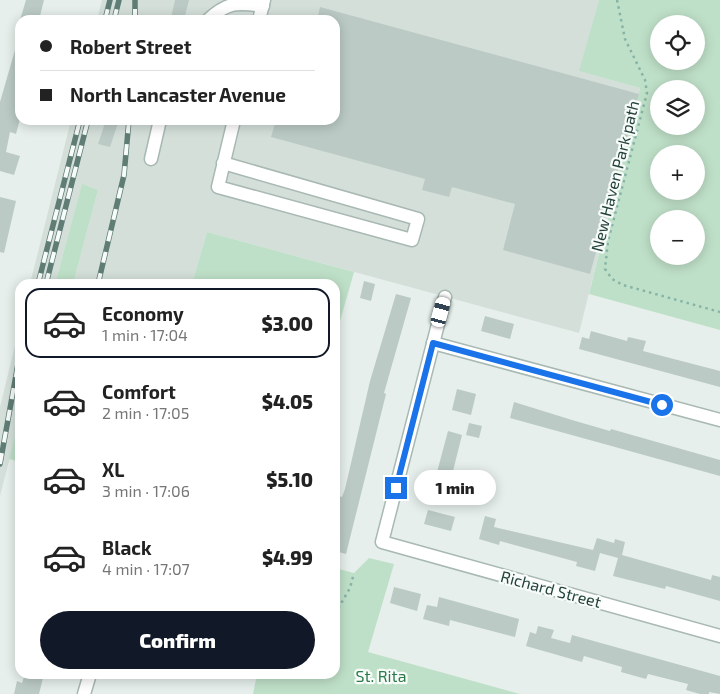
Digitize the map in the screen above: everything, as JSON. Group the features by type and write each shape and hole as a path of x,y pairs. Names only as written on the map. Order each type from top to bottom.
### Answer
{"street":[{"path":"214,15 225,6 238,2 261,11"},
{"path":"151,159 159,125"},
{"path":"224,163 418,219 412,240 218,187 233,125"},
{"path":"446,297 433,343 720,420"},
{"name":"Richard Street","path":"433,343 382,542 720,636"},
{"path":"84,694 88,679"}],"path":[{"name":"New Haven Park path","path":"617,0 625,39 645,80 646,92 608,240 605,269 612,279 623,285 720,312"},
{"path":"340,605 350,588 354,573"}],"shaded area":[{"path":"102,0 599,0 580,71 640,88 579,333 207,232 193,279 74,279 98,190 82,185 56,279 31,279 70,125 340,125 340,15 98,15"},
{"path":"15,346 15,438 0,496 0,407"}],"green space":[{"path":"599,0 720,0 720,330 589,294 640,88 579,71"},
{"path":"82,184 98,190 74,279 56,279"},
{"path":"207,232 354,272 340,321 340,279 193,279"},
{"path":"15,437 15,461 9,459"},
{"name":"St. Rita","path":"369,558 394,564 368,652 520,694 253,694 256,679 340,679 340,569 354,573"}],"building":[{"path":"26,0 44,0 40,15 22,15"},
{"path":"175,0 189,0 185,15 172,15"},
{"path":"320,7 639,94 590,274 503,250 515,204 452,187 449,197 422,190 425,179 271,137 275,125 340,125 340,15 318,15"},
{"path":"15,50 15,125 18,125 16,134 10,132 6,152 20,156 14,175 0,171 0,102"},
{"path":"104,125 117,125 110,147 98,144"},
{"path":"0,197 16,201 4,253 0,252"},
{"path":"364,281 375,284 371,301 360,298"},
{"path":"396,294 411,298 384,393 386,394 346,554 340,552 340,496 342,497 345,489 370,381"},
{"path":"485,316 514,324 510,339 481,331"},
{"path":"591,331 627,341 628,337 646,341 643,351 720,371 720,387 579,349 582,337 589,339"},
{"path":"457,389 476,394 471,415 452,410"},
{"path":"514,402 610,431 611,429 720,460 720,476 510,418"},
{"path":"469,423 482,426 479,438 466,435"},
{"path":"448,431 462,435 448,491 433,487"},
{"path":"428,510 455,517 451,531 424,524"},
{"path":"485,516 496,519 494,527 593,550 597,538 614,543 615,539 625,542 622,555 711,580 712,575 720,577 720,601 666,586 665,589 613,576 618,558 600,553 595,571 576,566 577,562 500,541 499,545 479,539"},
{"path":"394,587 421,594 417,611 390,603"},
{"path":"439,597 519,619 515,637 450,620 449,626 423,619 427,605 437,607"},
{"path":"538,626 554,630 551,638 570,643 572,635 720,676 720,694 709,692 709,694 700,694 686,690 688,684 648,674 646,679 621,672 622,667 584,656 582,662 526,646 530,632 536,634"},
{"path":"23,679 43,679 39,694 14,694 17,681 22,683"}],"railway":[{"path":"106,15 110,0"},
{"path":"115,15 119,0"},
{"path":"135,0 135,15"},
{"path":"39,279 79,125"},
{"path":"47,279 87,125"},
{"path":"99,279 124,175 129,125"},
{"path":"0,464 15,381"}],"route":[{"path":"396,488 433,343 662,405"}]}
